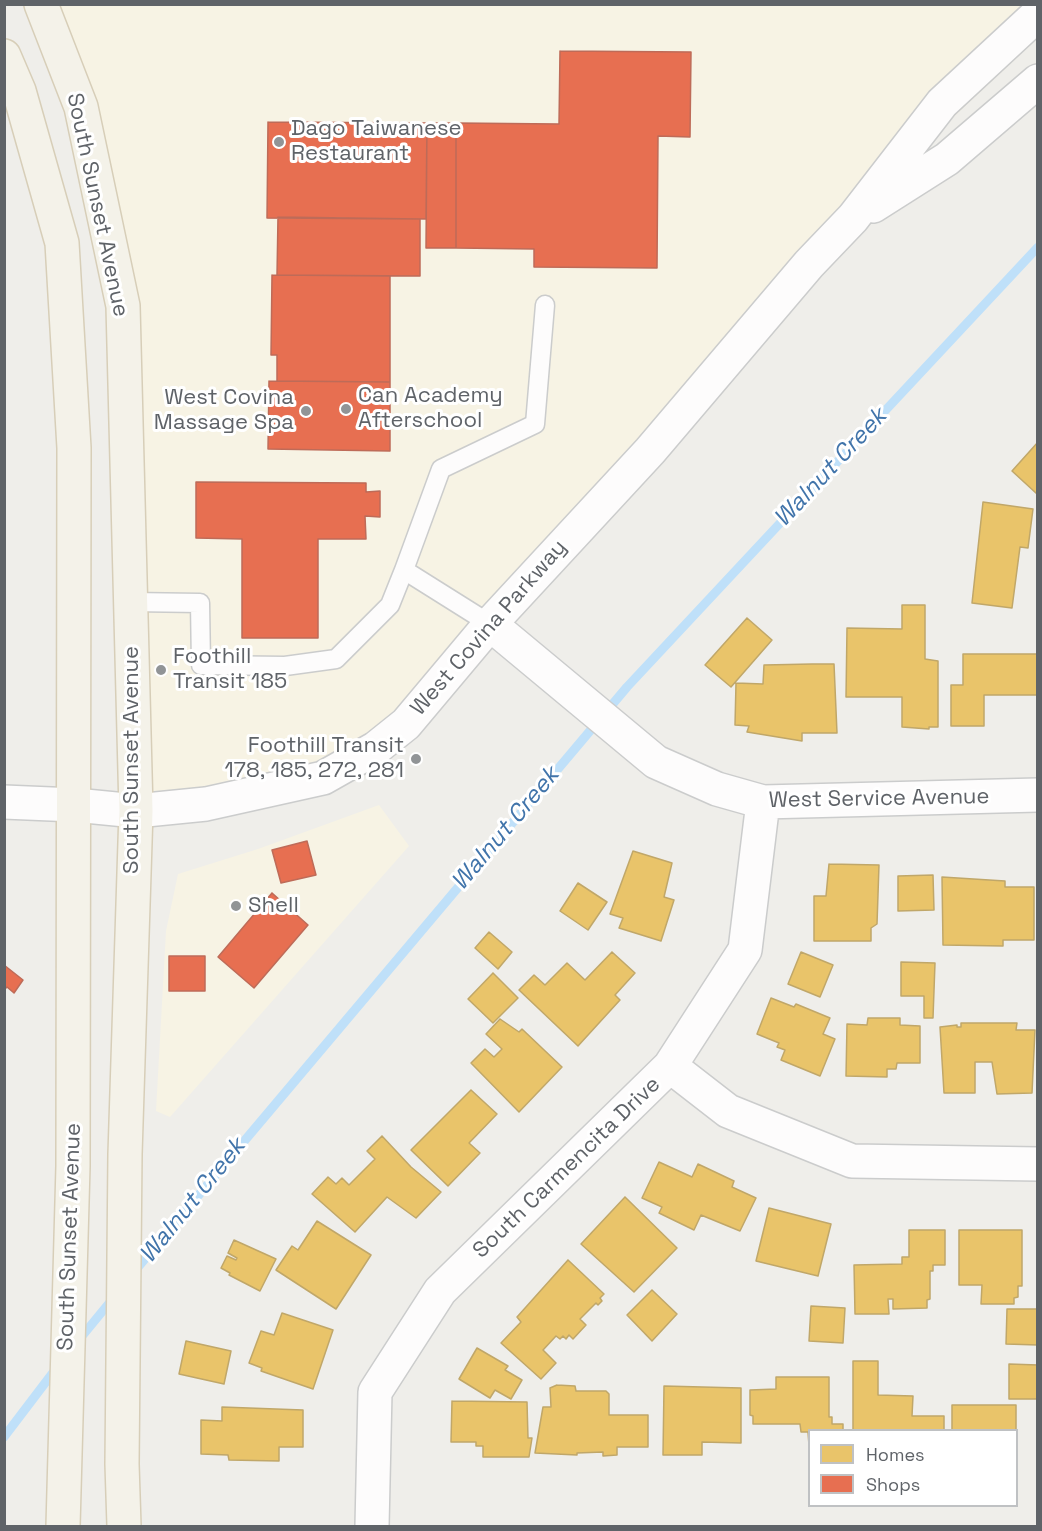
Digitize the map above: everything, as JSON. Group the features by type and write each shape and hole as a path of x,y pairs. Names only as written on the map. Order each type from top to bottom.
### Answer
{"main road":[{"name":"South Sunset Avenue","path":"41,4 81,107 123,306 136,812 125,1154 122,1464 124,1527"},
{"name":"South Sunset Avenue","path":"4,56 19,91 62,243 74,448 73,1166 63,1527"}],"street":[{"name":"West Covina Parkway","path":"4,802 75,805 136,812 206,804 323,778 376,748 406,724 490,624 650,451 809,264 853,218 942,104 1038,14"},
{"name":"West Covina Parkway","path":"853,218 947,159 1037,81"},
{"path":"896,192 935,145 942,104"},
{"name":"West Service Avenue","path":"490,624 656,762 717,789 763,802 1038,795"},
{"name":"South Carmencita Drive","path":"372,1527 375,1392 440,1291 670,1066 745,951 763,802"},
{"path":"670,1066 728,1111 852,1161 1038,1164"}],"lane":[{"path":"130,602 200,603 201,665 285,666 336,659 390,605 441,469 535,424 545,305"},
{"path":"404,570 490,624"}],"shaded area":[{"path":"1037,4 1038,38 942,128 376,748 136,811 123,306 41,5"},
{"path":"379,805 409,846 170,1117 156,1111 166,931 178,874 258,849"}],"building: Homes":[{"path":"1038,442 1038,497 1012,471"},
{"path":"983,502 1033,509 1028,548 1020,547 1012,608 972,603"},
{"path":"902,605 925,605 925,659 938,661 938,727 929,727 929,729 902,727 902,697 846,697 847,628 902,629"},
{"path":"747,618 772,640 731,687 705,665"},
{"path":"963,654 1038,654 1038,695 984,695 984,726 951,726 951,685 963,685"},
{"path":"834,664 837,733 802,733 802,741 747,732 749,726 735,725 736,683 763,684 764,665"},
{"path":"633,851 672,863 664,897 674,900 661,941 619,928 623,918 610,914"},
{"path":"829,864 879,865 877,924 871,928 871,941 814,941 814,896 826,896"},
{"path":"933,875 934,910 898,911 898,876"},
{"path":"942,877 1005,881 1005,887 1034,887 1034,940 1003,940 1003,946 943,945"},
{"path":"578,883 607,902 588,930 560,911"},
{"path":"489,932 512,952 498,969 475,948"},
{"path":"612,952 635,973 615,995 620,1000 578,1046 519,990 534,975 545,985 567,963 585,980"},
{"path":"801,952 833,965 820,997 788,984"},
{"path":"901,962 935,963 933,1018 924,1018 924,996 901,996"},
{"path":"493,973 518,998 493,1023 468,999"},
{"path":"771,998 794,1007 796,1004 830,1018 823,1034 835,1039 820,1076 781,1060 785,1050 777,1047 779,1043 757,1034"},
{"path":"868,1018 900,1018 900,1025 920,1026 920,1063 897,1063 896,1069 887,1069 887,1077 846,1076 847,1024 867,1025"},
{"path":"500,1019 519,1032 522,1029 562,1067 519,1112 471,1063 485,1049 494,1057 502,1049 486,1034"},
{"path":"961,1023 1017,1023 1016,1030 1035,1030 1032,1093 997,1094 992,1062 975,1062 975,1093 944,1093 940,1027 957,1025 961,1027"},
{"path":"471,1090 497,1114 469,1143 480,1153 448,1186 411,1150"},
{"path":"382,1136 411,1167 441,1192 416,1218 387,1197 355,1232 312,1194 328,1177 336,1184 342,1178 349,1185 375,1159 367,1151"},
{"path":"659,1162 692,1177 698,1164 734,1181 732,1187 756,1198 740,1231 701,1215 694,1230 659,1213 662,1207 642,1198"},
{"path":"625,1197 677,1248 634,1292 581,1244"},
{"path":"769,1208 831,1224 818,1276 756,1261"},
{"path":"317,1221 371,1255 336,1309 276,1270 292,1246 298,1250"},
{"path":"909,1230 945,1230 945,1265 933,1265 933,1271 930,1271 930,1299 927,1300 927,1308 893,1309 893,1299 888,1299 889,1314 855,1314 854,1265 902,1264 902,1257 909,1257"},
{"path":"959,1230 1022,1230 1022,1286 1018,1286 1018,1297 1014,1298 1014,1304 981,1304 982,1285 959,1285"},
{"path":"234,1240 276,1259 260,1291 229,1275 230,1273 221,1268 227,1256 236,1260 237,1258 228,1253"},
{"path":"568,1260 604,1294 600,1298 602,1301 598,1305 596,1303 580,1319 586,1325 573,1339 569,1335 566,1339 563,1336 560,1339 556,1336 543,1350 556,1363 541,1379 501,1343 521,1322 517,1317"},
{"path":"652,1290 677,1314 652,1341 627,1315"},
{"path":"811,1306 845,1308 843,1343 809,1341"},
{"path":"1007,1309 1038,1309 1038,1345 1006,1344"},
{"path":"282,1313 333,1330 313,1389 261,1371 262,1368 249,1363 261,1331 274,1335"},
{"path":"186,1341 231,1351 224,1384 179,1374"},
{"path":"477,1348 508,1366 505,1370 522,1380 511,1399 495,1390 490,1398 459,1379"},
{"path":"853,1361 878,1361 878,1395 913,1396 912,1416 944,1416 944,1429 853,1429"},
{"path":"1009,1364 1038,1365 1038,1399 1009,1399"},
{"path":"776,1377 829,1377 829,1417 832,1417 832,1424 843,1424 843,1429 808,1429 808,1432 801,1432 800,1424 753,1424 753,1416 750,1415 750,1390 776,1389"},
{"path":"557,1385 575,1386 576,1391 606,1391 609,1394 609,1415 648,1415 648,1447 617,1447 617,1455 603,1456 603,1452 577,1453 577,1455 535,1453 543,1407 551,1407 550,1388"},
{"path":"664,1386 741,1388 741,1443 702,1442 702,1455 663,1455"},
{"path":"452,1401 527,1402 528,1438 532,1438 529,1457 483,1457 483,1446 476,1446 476,1442 451,1442"},
{"path":"952,1405 1016,1405 1016,1429 952,1429"},
{"path":"222,1407 303,1410 303,1447 279,1447 279,1461 229,1460 228,1455 201,1454 201,1420 222,1421"}],"building: Shops":[{"path":"560,51 691,52 690,137 658,136 657,268 534,267 534,249 456,248 456,123 559,124"},
{"path":"268,122 427,123 426,219 267,218"},
{"path":"427,123 456,123 456,248 426,248"},
{"path":"278,217 420,219 420,276 277,275"},
{"path":"272,275 390,276 390,382 277,381 277,355 271,355"},
{"path":"269,381 390,382 390,451 268,449"},
{"path":"196,482 366,483 366,492 380,491 380,517 365,516 366,539 318,539 318,638 242,638 242,539 196,538"},
{"path":"307,841 316,875 281,883 272,850"},
{"path":"272,893 308,925 254,988 218,957"},
{"path":"169,956 205,956 205,991 169,991"},
{"path":"4,965 23,980 14,993 7,987 4,990"}],"waterway":[{"name":"Walnut Creek","path":"133,1273 627,687 1038,247"},
{"name":"Walnut Creek","path":"78,1341 115,1296"},
{"name":"Walnut Creek","path":"4,1437 58,1366"}],"place":[{"name":"Dago Taiwanese Restaurant","path":"279,142"},
{"name":"Can Academy Afterschool","path":"346,409"},
{"name":"West Covina Massage Spa","path":"306,411"},
{"name":"Foothill Transit 185","path":"161,670"},
{"name":"Foothill Transit 178, 185, 272, 281","path":"416,759"},
{"name":"Shell","path":"236,906"}]}
